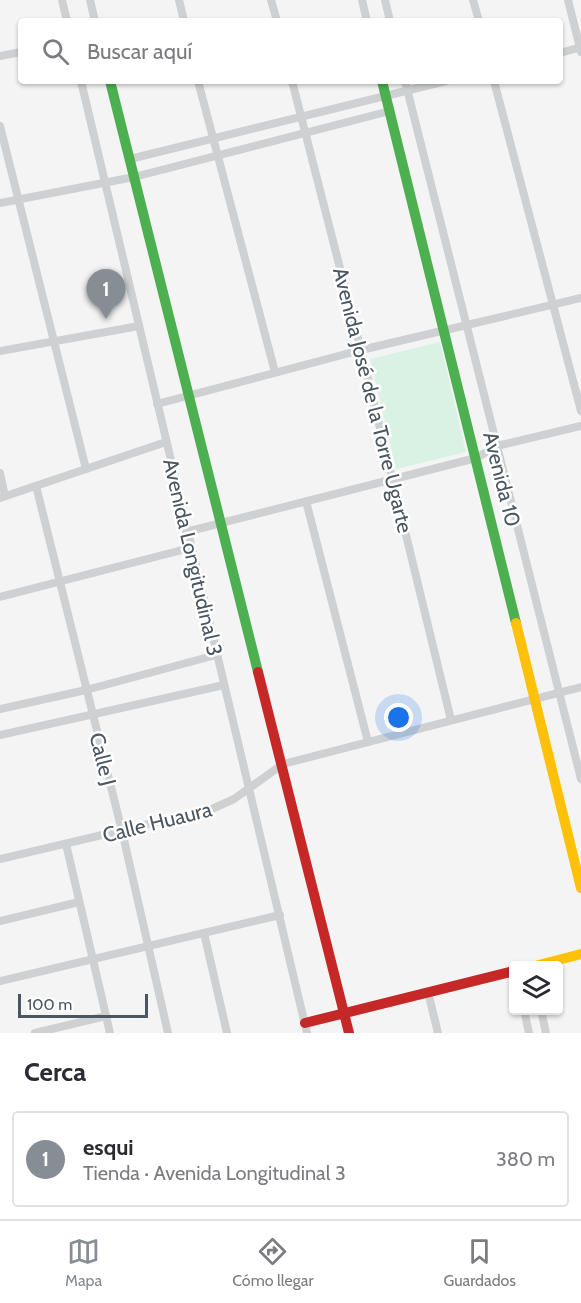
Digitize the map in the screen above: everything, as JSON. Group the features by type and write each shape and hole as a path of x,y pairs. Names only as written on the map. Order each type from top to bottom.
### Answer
{"street":[{"path":"62,0 66,18"},
{"path":"90,0 94,18"},
{"path":"179,0 183,18"},
{"path":"271,0 276,18"},
{"path":"362,0 366,18"},
{"path":"385,0 389,18"},
{"path":"473,0 478,18"},
{"path":"563,52 581,49 568,0"},
{"path":"0,56 18,53"},
{"name":"Avenida Longitudinal 3","path":"82,84 140,326 186,532 306,1028"},
{"path":"111,84 349,1033"},
{"path":"199,84 275,372"},
{"name":"Avenida José de la Torre Ugarte","path":"293,84 452,720"},
{"name":"Avenida 10","path":"383,84 446,332 581,888"},
{"name":"Avenida 10","path":"406,84 581,779"},
{"path":"130,159 433,84"},
{"path":"495,84 581,411"},
{"path":"0,203 134,177 390,111"},
{"path":"0,126 86,469"},
{"path":"157,404 361,350 446,332 581,298"},
{"path":"0,351 140,326"},
{"path":"186,532 476,458 497,446 581,426"},
{"path":"0,473 3,497 166,442"},
{"name":"Calle J","path":"36,486 122,831 168,1033"},
{"path":"306,501 368,742"},
{"path":"0,597 190,548"},
{"path":"0,709 86,690 216,655"},
{"path":"0,735 224,685"},
{"name":"Calle Huaura","path":"0,859 212,809 234,799 283,764 581,687"},
{"path":"66,844 110,1033"},
{"path":"0,921 80,902"},
{"path":"0,981 280,915"},
{"path":"204,933 227,1033"},
{"path":"554,961 581,954"},
{"path":"306,1028 344,1013 509,972"},
{"path":"428,992 438,1033"},
{"path":"525,1015 529,1033"},
{"path":"542,1015 546,1033"},
{"path":"35,1033 106,1016"}],"green space":[{"path":"440,342 466,452 396,469 370,359"}],"traffic: fast":[{"path":"111,84 258,672"},
{"path":"383,84 516,623"}],"traffic: slow":[{"path":"516,623 581,888"},
{"path":"554,961 581,954"}],"traffic: jam":[{"path":"258,672 349,1033"},
{"path":"305,1023 509,972"}],"place":[{"name":"esqui","path":"106,319"}]}
